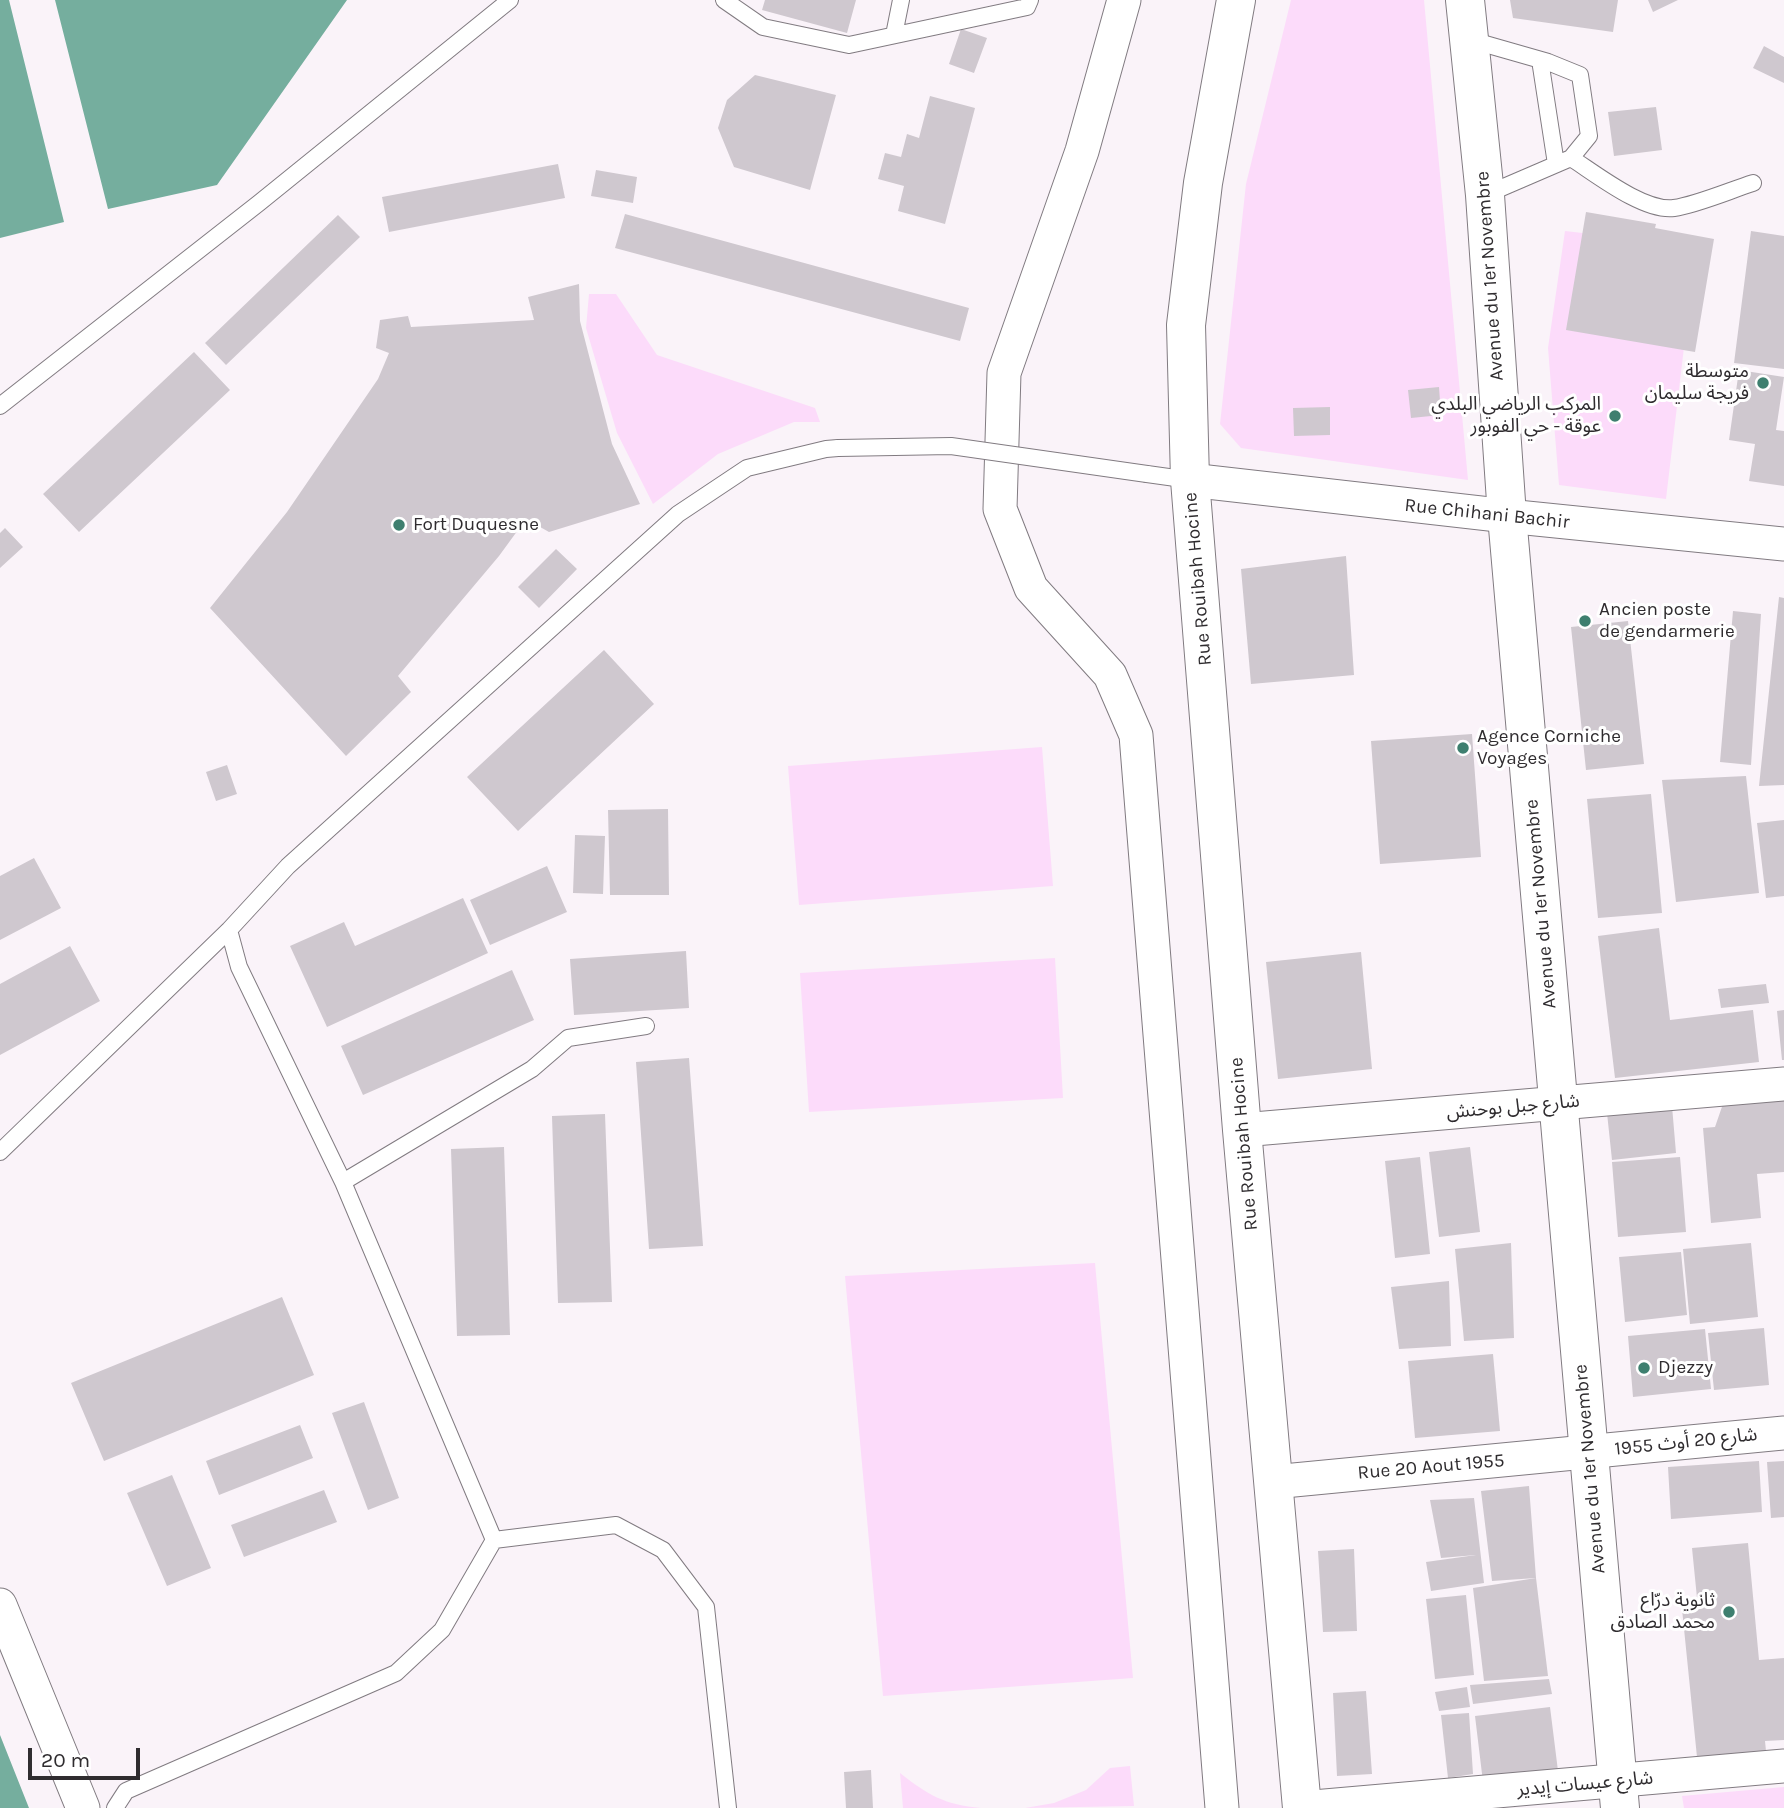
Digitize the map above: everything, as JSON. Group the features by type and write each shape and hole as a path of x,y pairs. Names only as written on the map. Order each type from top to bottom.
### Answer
{"main road":[{"name":"Rue Rouibah Hocine","path":"1236,0 1203,183 1186,325 1190,480 1242,1130 1302,1808"},
{"name":"Avenue du 1er Novembre","path":"1465,0 1485,195 1507,516 1619,1795"}],"street":[{"path":"1124,0 1082,151 1004,373 1000,509 1031,588 1110,675 1136,735 1222,1808"},
{"name":"Rue Chihani Bachir","path":"1190,480 1784,544"},
{"name":"شارع جبل بوحنش","path":"1242,1130 1784,1084"},
{"name":"شارع 20 أوث 1955","path":"1589,1452 1784,1433"},
{"name":"Rue 20 Aout 1955","path":"1273,1482 1589,1452"},
{"path":"0,1605 83,1808"},
{"name":"شارع عيسات إيدير","path":"1302,1808 1619,1795 1784,1766"}],"lane":[{"path":"0,407 259,203 510,0"},
{"path":"724,0 763,27 849,45 1027,7 1030,0"},
{"path":"894,36 901,0"},
{"path":"1468,39 1580,75 1589,136 1564,161 1485,195"},
{"path":"1540,60 1564,161 1619,190 1652,204 1672,208 1753,183"},
{"path":"0,1152 229,930 288,866 678,514 747,468 825,449 951,446 1190,480"},
{"path":"229,930 239,967 343,1182 494,1539"},
{"path":"343,1182 532,1069 568,1038 646,1026"},
{"path":"494,1539 616,1525 663,1550 706,1607 729,1808"},
{"path":"115,1808 126,1791 397,1673 442,1630 494,1539"}],"shaded area":[{"path":"0,0 9,0 64,222 0,238"},
{"path":"55,0 347,0 217,185 108,209"},
{"path":"1291,0 1424,0 1468,480 1241,448 1220,424 1246,184"},
{"name":"المركب الرياضي البلدي عوقة - حي الفوبور","path":"1565,231 1696,246 1666,499 1559,485 1548,348"},
{"path":"589,294 616,294 657,355 815,408 820,422 794,422 718,454 653,504 617,433 586,328"},
{"path":"1042,747 1053,886 799,905 788,766"},
{"path":"1055,958 1063,1098 809,1112 800,973"},
{"path":"1095,1263 1133,1678 883,1696 845,1276"},
{"path":"0,1735 29,1808 0,1808"},
{"path":"1130,1766 1134,1806 1025,1808 1054,1803 1086,1790 1110,1768"},
{"path":"900,1773 938,1798 981,1808 903,1808"},
{"path":"1784,1787 1784,1808 1684,1808 1682,1796"}],"building":[{"path":"765,0 856,0 847,33 762,10"},
{"path":"1510,0 1618,0 1613,32 1513,18"},
{"path":"1648,0 1678,0 1653,12"},
{"path":"961,29 987,38 974,73 949,64"},
{"path":"1764,46 1784,57 1784,83 1753,68"},
{"path":"755,75 836,95 810,190 734,167 718,128 727,100"},
{"path":"930,96 975,108 945,224 898,211 904,186 878,179 885,153 901,157 907,134 919,138"},
{"path":"1656,107 1662,150 1614,156 1608,112"},
{"path":"558,164 565,198 389,232 382,197"},
{"path":"596,170 637,177 633,203 591,196"},
{"path":"1586,212 1656,224 1655,228 1714,239 1695,352 1566,330"},
{"path":"625,214 969,308 960,341 615,248"},
{"path":"338,215 360,237 226,365 205,343"},
{"path":"1751,231 1784,236 1784,369 1734,363"},
{"name":"Fort Duquesne","path":"579,284 580,321 612,444 640,504 549,532 526,519 499,556 398,676 411,692 346,756 210,608 287,512 378,379 389,353 376,348 380,320 408,316 411,327 534,320 528,297"},
{"path":"194,352 230,390 79,532 43,494"},
{"path":"1739,370 1784,377 1776,430 1784,431 1784,486 1749,481 1755,444 1729,440"},
{"path":"1439,387 1441,415 1411,418 1408,390"},
{"path":"1330,407 1330,435 1294,436 1293,408"},
{"path":"5,528 23,547 0,568 0,533"},
{"path":"556,549 577,569 539,608 518,587"},
{"path":"1346,556 1354,675 1251,684 1241,569"},
{"path":"1779,597 1784,598 1784,785 1759,786"},
{"path":"1733,611 1761,614 1751,765 1720,762"},
{"path":"1628,621 1644,764 1586,770 1571,627"},
{"path":"604,650 654,704 518,831 467,777"},
{"path":"1472,734 1481,857 1380,864 1371,741"},
{"path":"227,765 237,794 216,801 206,772"},
{"path":"1746,776 1759,893 1676,902 1662,780"},
{"path":"1651,794 1662,913 1598,918 1587,799"},
{"path":"668,809 669,895 610,895 608,810"},
{"path":"1784,820 1784,896 1766,898 1757,823"},
{"path":"575,835 605,836 603,894 573,893"},
{"path":"34,858 61,908 0,940 0,876"},
{"path":"547,866 567,912 490,945 470,900"},
{"path":"463,898 488,953 327,1027 290,946 344,922 355,946"},
{"path":"1659,928 1670,1020 1753,1010 1759,1062 1615,1078 1598,936"},
{"path":"70,946 100,1001 0,1055 0,984"},
{"path":"686,951 689,1008 574,1015 570,959"},
{"path":"1361,952 1372,1069 1278,1079 1266,962"},
{"path":"512,970 534,1020 363,1095 341,1046"},
{"path":"1766,984 1769,1003 1721,1008 1718,989"},
{"path":"1784,1010 1784,1060 1782,1060 1777,1011"},
{"path":"689,1058 703,1246 649,1249 636,1062"},
{"path":"1784,1094 1784,1172 1757,1174 1761,1218 1711,1223 1703,1128 1715,1127 1725,1098"},
{"path":"1672,1106 1676,1153 1612,1160 1607,1113"},
{"path":"605,1114 612,1302 558,1303 552,1116"},
{"path":"504,1147 510,1335 457,1336 451,1149"},
{"path":"1470,1147 1480,1232 1439,1237 1429,1152"},
{"path":"1420,1157 1430,1254 1395,1258 1385,1161"},
{"path":"1680,1157 1686,1232 1618,1237 1612,1162"},
{"path":"1511,1243 1514,1338 1464,1341 1455,1249"},
{"path":"1751,1243 1758,1317 1690,1324 1683,1249"},
{"path":"1681,1252 1687,1315 1625,1322 1619,1257"},
{"path":"1449,1281 1451,1346 1399,1349 1391,1287"},
{"path":"282,1297 314,1375 104,1461 71,1383"},
{"path":"1764,1328 1769,1385 1714,1390 1708,1333"},
{"path":"1705,1329 1711,1389 1633,1397 1628,1336"},
{"path":"1493,1354 1500,1431 1415,1438 1408,1361"},
{"path":"364,1402 399,1498 368,1510 332,1413"},
{"path":"300,1425 313,1458 219,1495 206,1461"},
{"path":"1759,1461 1762,1512 1671,1519 1668,1467"},
{"path":"1784,1461 1784,1517 1771,1518 1767,1462"},
{"path":"172,1475 211,1568 167,1586 127,1493"},
{"path":"1529,1486 1536,1578 1492,1581 1481,1491"},
{"path":"324,1490 337,1522 244,1557 231,1525"},
{"path":"1474,1498 1484,1583 1431,1591 1426,1562 1476,1555 1441,1558 1430,1500"},
{"path":"1748,1543 1759,1660 1784,1658 1784,1740 1765,1741 1767,1761 1698,1767 1682,1609 1698,1608 1692,1548"},
{"path":"1354,1549 1357,1631 1323,1632 1318,1551"},
{"path":"1536,1578 1548,1676 1484,1681 1473,1588"},
{"path":"1466,1595 1474,1675 1435,1679 1426,1599"},
{"path":"1549,1679 1552,1694 1473,1704 1470,1685"},
{"path":"1467,1687 1470,1707 1439,1711 1435,1692"},
{"path":"1366,1691 1372,1774 1337,1776 1333,1693"},
{"path":"1550,1707 1558,1771 1483,1782 1475,1716"},
{"path":"1469,1713 1473,1774 1448,1778 1441,1715"},
{"path":"871,1770 873,1808 846,1808 844,1772"}],"place":[{"name":"متوسطة فريجة سليمان","path":"1763,383"},
{"name":"المركب الرياضي البلدي عوقة - حي الفوبور","path":"1615,416"},
{"name":"Fort Duquesne","path":"399,525"},
{"name":"Ancien poste de gendarmerie","path":"1585,621"},
{"name":"Agence Corniche Voyages","path":"1463,748"},
{"name":"Djezzy","path":"1644,1368"},
{"name":"ثانوية درّاع محمد الصادق","path":"1729,1612"}]}
